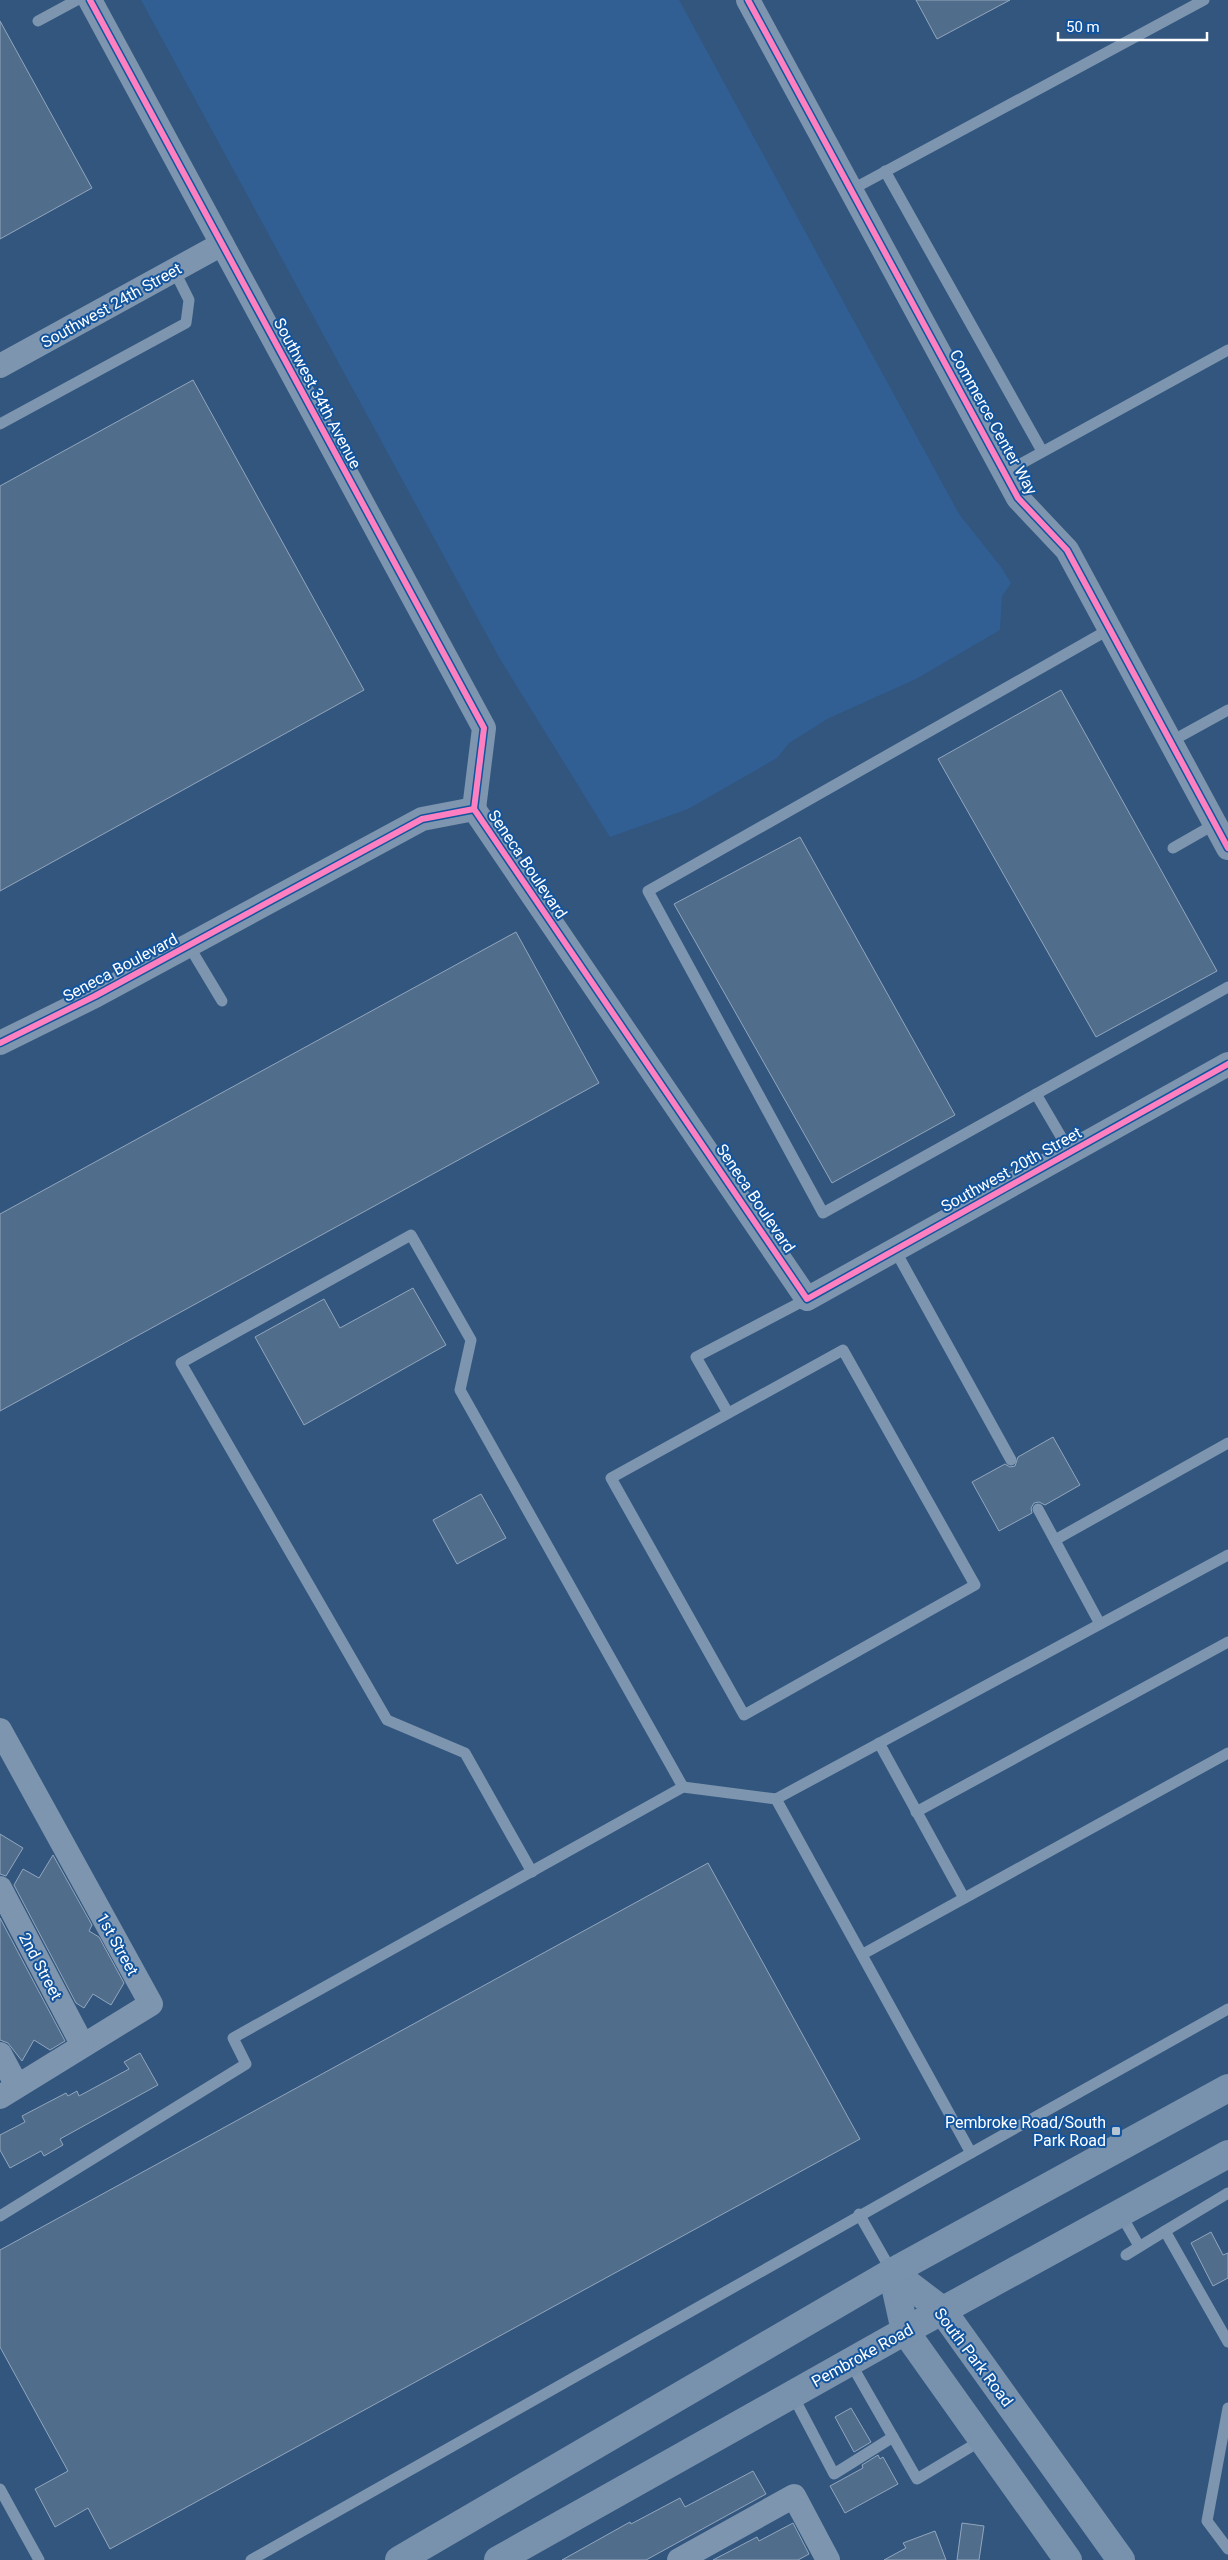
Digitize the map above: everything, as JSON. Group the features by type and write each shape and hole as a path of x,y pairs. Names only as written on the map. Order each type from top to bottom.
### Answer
{"main road":[{"path":"399,2560 892,2272 1228,2088"},
{"name":"Pembroke Road","path":"498,2560 905,2330 1228,2154"},
{"path":"892,2272 905,2330 1068,2560"},
{"name":"South Park Road","path":"892,2272 942,2310 1121,2560"}],"street":[{"name":"Southwest 34th Avenue","path":"90,0 484,728 474,809"},
{"name":"Commerce Center Way","path":"748,0 1018,498 1067,550 1108,630 1228,848"},
{"name":"Southwest 24th Street","path":"0,366 222,244"},
{"name":"Seneca Boulevard","path":"0,1043 95,996 422,819 474,809 807,1299"},
{"name":"Southwest 20th Street","path":"807,1299 1228,1064"},
{"name":"1st Street","path":"0,1730 150,2004 82,2044 9,2091"},
{"name":"2nd Street","path":"0,1888 82,2044"},
{"path":"0,2054 9,2091"},
{"path":"679,2560 794,2496 828,2560"}],"lane":[{"path":"38,21 77,0"},
{"path":"851,190 1204,0"},
{"path":"885,171 1042,452"},
{"path":"0,424 186,323 189,300 174,270"},
{"path":"1004,473 1228,350"},
{"path":"1108,630 648,891 823,1213 1228,987"},
{"path":"1170,742 1228,710"},
{"path":"1173,848 1215,824"},
{"path":"189,946 222,1001"},
{"path":"1036,1094 1070,1152"},
{"path":"532,1872 465,1753 387,1720 181,1363 411,1235 471,1340 460,1390 683,1787"},
{"path":"895,1250 1011,1460"},
{"path":"728,1413 696,1358 807,1299"},
{"path":"843,1350 975,1585 744,1715 611,1478 728,1413 843,1350"},
{"path":"1055,1540 1228,1443"},
{"path":"1038,1509 1100,1624"},
{"path":"0,2216 246,2064 233,2038 683,1787 776,1798 1228,1555"},
{"path":"916,1812 1228,1642"},
{"path":"879,1743 964,1898"},
{"path":"863,1954 1228,1754"},
{"path":"776,1798 971,2153"},
{"path":"251,2560 859,2214 1228,2009"},
{"path":"1126,2255 1228,2193"},
{"path":"1120,2213 1139,2246"},
{"path":"859,2214 892,2272"},
{"path":"1165,2230 1228,2342"},
{"path":"850,2362 917,2479 982,2440"},
{"path":"792,2394 834,2474 893,2437"},
{"path":"1228,2408 1207,2521 1228,2549"},
{"path":"0,2489 39,2560"}],"water":[{"path":"141,0 679,0 959,514 1001,567 1011,583 1002,596 1000,630 916,679 829,718 789,743 777,758 688,809 610,837 500,659"}],"building":[{"path":"916,0 1010,0 937,39"},
{"path":"0,21 92,188 0,239"},
{"path":"193,380 364,690 0,891 0,486"},
{"path":"1061,690 1217,971 1096,1037 938,759"},
{"path":"800,837 955,1115 832,1183 674,904"},
{"path":"516,932 599,1083 0,1411 0,1214"},
{"path":"413,1288 446,1345 304,1425 255,1337 324,1299 340,1328"},
{"path":"1053,1437 1080,1485 1045,1505 1039,1502 1034,1503 1031,1508 1032,1513 999,1531 972,1482 1005,1464 1010,1467 1015,1466 1018,1457"},
{"path":"481,1494 506,1538 457,1564 433,1520"},
{"path":"0,1834 23,1848 6,1876 0,1874"},
{"path":"53,1855 92,1925 89,1931 99,1937 124,1983 111,2005 93,1994 84,2008 76,2003 14,1885 23,1869 39,1878"},
{"path":"708,1863 860,2139 110,2549 88,2508 55,2527 35,2489 68,2471 0,2347 0,2250"},
{"path":"0,1918 65,2041 50,2050 34,2040 22,2061 8,2043 0,2040"},
{"path":"140,2053 158,2085 60,2139 63,2145 44,2156 41,2151 10,2168 0,2150 0,2135 25,2122 22,2116 66,2093 68,2096 77,2091 79,2096 129,2069 124,2062"},
{"path":"1211,2232 1223,2255 1228,2253 1228,2278 1213,2286 1191,2243"},
{"path":"851,2408 871,2442 854,2452 835,2417"},
{"path":"878,2455 880,2459 883,2457 898,2484 845,2513 830,2486 863,2468 862,2465"},
{"path":"753,2471 766,2494 646,2560 562,2560 630,2522 631,2524 680,2498 685,2507"},
{"path":"793,2523 809,2554 798,2560 713,2560 757,2537 759,2541"},
{"path":"962,2523 984,2526 979,2560 957,2560"},
{"path":"935,2531 946,2560 884,2560 906,2548 903,2543"}],"cycle path":[{"path":"90,0 484,728 474,809"},
{"path":"748,0 1018,498 1067,550 1228,848"},
{"path":"0,1043 95,996 422,819 474,809 807,1299 1228,1064"}],"place":[{"name":"Pembroke Road/South Park Road","path":"1116,2131"}]}
